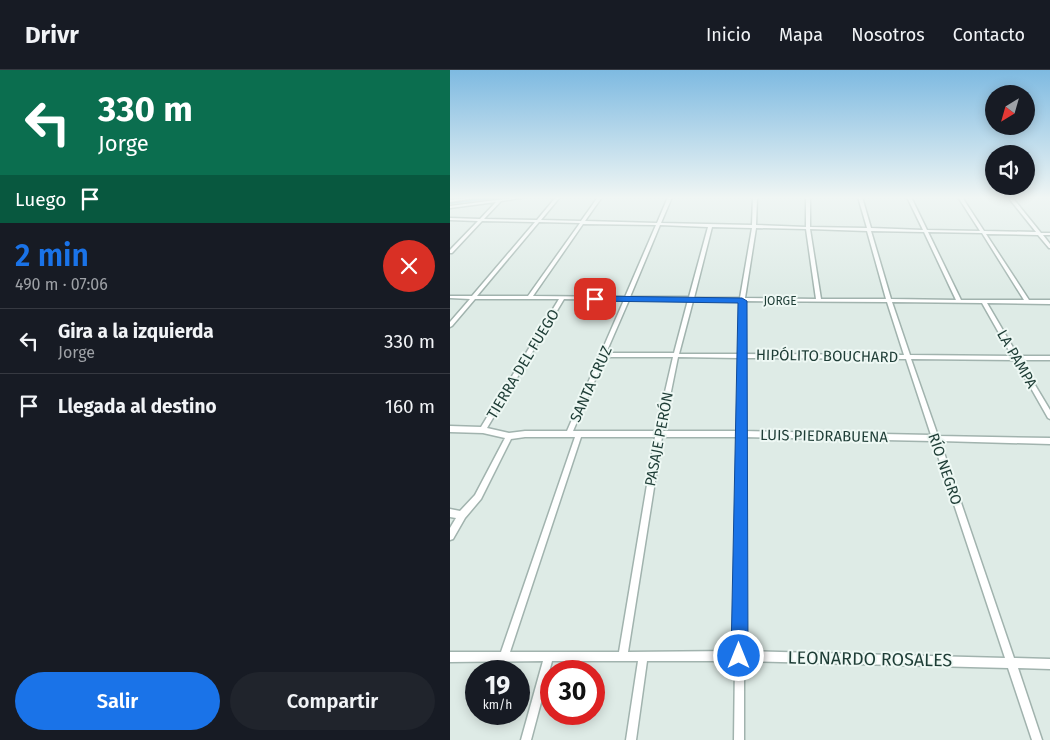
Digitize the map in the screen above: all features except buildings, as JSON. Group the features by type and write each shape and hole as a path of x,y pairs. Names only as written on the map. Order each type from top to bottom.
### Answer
{"street":[{"path":"450,252 474,228"},
{"path":"450,325 530,228"},
{"name":"TIERRA DEL FUEGO","path":"530,297 578,228"},
{"name":"SANTA CRUZ","path":"569,434 628,299 656,228"},
{"name":"PASAJE PERÓN","path":"623,656 659,435 676,355 709,228"},
{"path":"739,740 742,301 754,228"},
{"path":"808,228 820,300"},
{"path":"816,228 1050,234"},
{"path":"980,228 1028,302"},
{"path":"1035,228 1050,246"},
{"name":"RÍO NEGRO","path":"869,230 889,301 1037,740"},
{"path":"924,231 959,301"},
{"name":"JORGE","path":"450,297 742,301 1050,302"},
{"name":"TIERRA DEL FUEGO","path":"483,430 562,298"},
{"name":"LA PAMPA","path":"984,302 1050,416"},
{"name":"HIPÓLITO BOUCHARD","path":"604,355 1050,358"},
{"path":"450,429 483,430 509,436"},
{"name":"SANTA CRUZ","path":"504,656 578,434"},
{"name":"LUIS PIEDRABUENA","path":"509,436 741,434 1050,441"},
{"name":"TIERRA DEL FUEGO","path":"450,536 462,515 478,497 509,436"},
{"path":"450,513 462,515"},
{"name":"LEONARDO ROSALES","path":"450,658 504,656 739,656 1050,664"},
{"path":"526,740 549,656"},
{"path":"631,740 643,656"}],"route":[{"path":"595,299 742,301 739,656"}]}
